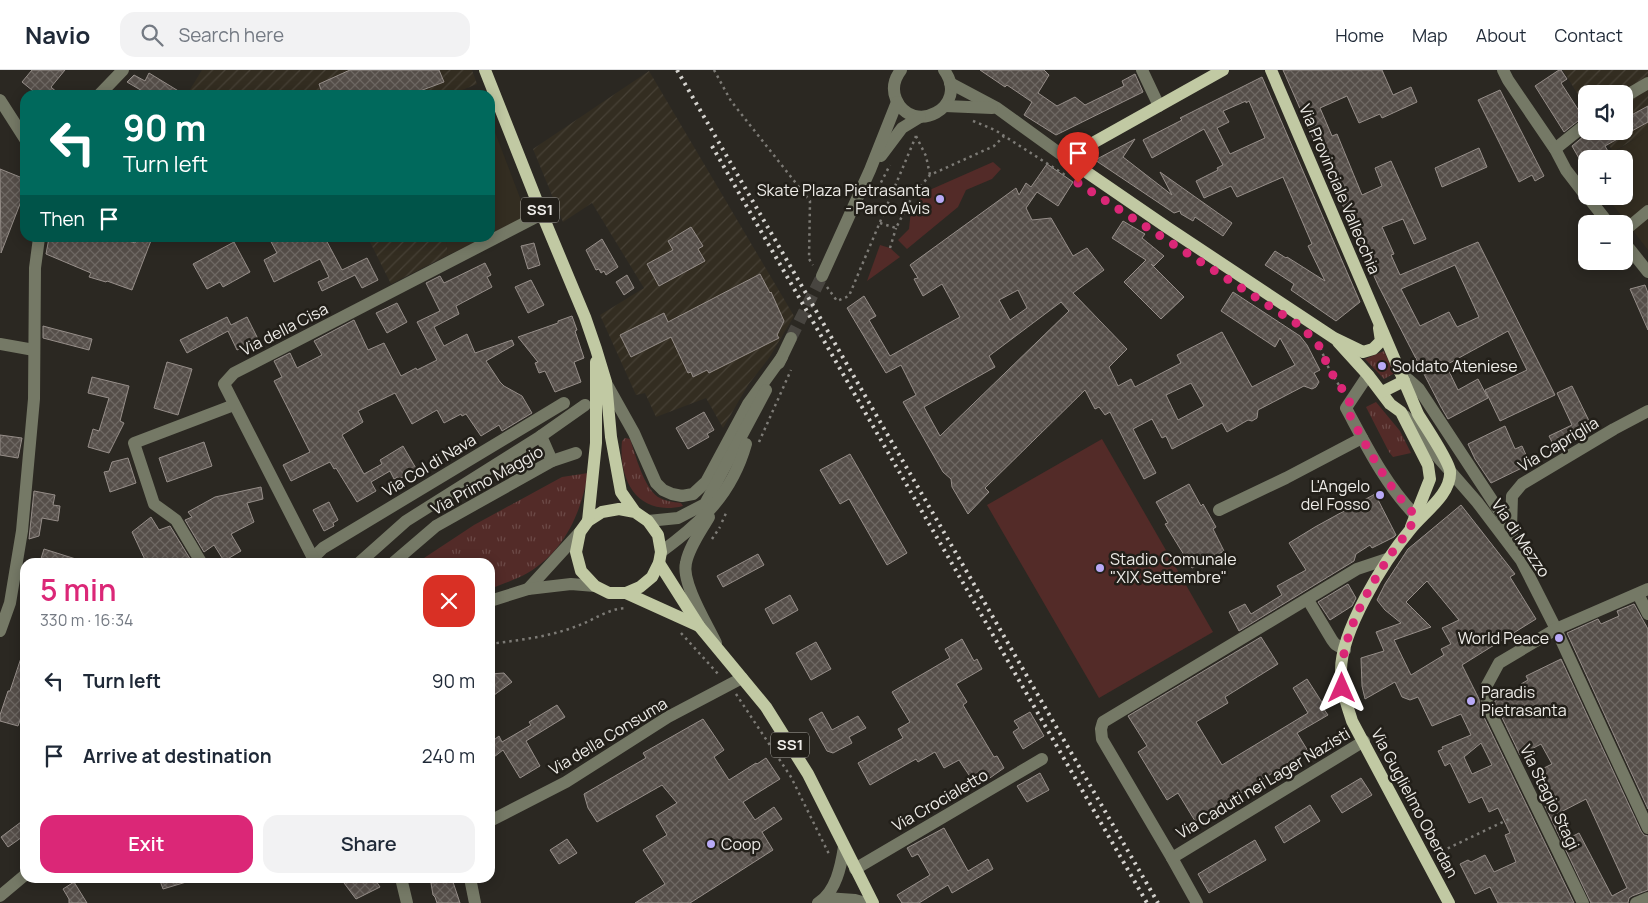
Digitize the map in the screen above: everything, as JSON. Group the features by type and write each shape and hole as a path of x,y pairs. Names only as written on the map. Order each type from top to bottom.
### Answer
{"main road":[{"name":"SS1","path":"485,70 493,90"},
{"path":"1223,70 1066,158 1334,338 1363,352 1373,350 1381,341 1378,320"},
{"name":"Via Provinciale Vallecchia","path":"1271,70 1418,414 1450,471"},
{"name":"SS1","path":"495,95 585,317 596,349 596,443 588,521"},
{"path":"1334,338 1368,375 1390,404 1401,412 1428,465 1430,479 1411,528"},
{"path":"596,349 606,382 611,437 616,473 621,492 635,512 648,521 658,535 660,557 652,577 640,588 626,593 610,593 595,586 581,571 576,552 580,532 588,521 602,512 619,508 635,512"},
{"path":"1382,392 1402,376"},
{"path":"1411,528 1430,510 1441,495 1447,486 1450,471"},
{"name":"Via Guglielmo Oberdan","path":"1411,528 1387,560 1356,616 1344,650 1341,671 1342,688 1352,721 1449,903"},
{"name":"SS1","path":"660,557 699,626 766,707 808,774 873,903"},
{"path":"626,593 699,626"}],"street":[{"path":"104,90 123,70"},
{"path":"900,71 895,79 894,87 894,95 897,102 903,110 911,115 920,117 930,116 945,106 950,95 950,83 944,70"},
{"path":"1142,70 1159,106"},
{"path":"1503,70 1555,149 1566,170 1578,186"},
{"path":"950,83 997,108 1066,158"},
{"path":"1633,91 1648,83"},
{"path":"0,100 20,131"},
{"path":"820,274 870,170 897,102"},
{"path":"945,106 997,108"},
{"path":"870,170 902,128 920,117"},
{"path":"1555,149 1578,130"},
{"path":"1593,205 1602,215"},
{"path":"1633,224 1648,211"},
{"name":"Via della Cisa","path":"495,238 542,214"},
{"path":"0,631 10,603 22,531 34,399 35,268 38,242"},
{"name":"Via della Cisa","path":"313,558 224,384 234,373 488,242"},
{"path":"1633,253 1648,272"},
{"path":"648,521 678,518 705,504 754,415 791,338"},
{"path":"0,344 34,350"},
{"path":"606,382 634,433 656,483 663,490 682,496 693,494 706,482 748,404 782,356"},
{"path":"1368,375 1346,408 1386,477 1405,505 1415,515"},
{"path":"1402,376 1419,389 1511,529"},
{"name":"Via Col di Nava","path":"316,558 323,548 564,402"},
{"path":"199,558 176,520 154,504 134,443 234,405"},
{"path":"364,558 406,521 585,406"},
{"name":"Via Capriglia","path":"1516,553 1511,529 1512,496 1522,484 1648,411"},
{"name":"Via di Mezzo","path":"1401,412 1416,427 1516,553 1539,593 1648,828"},
{"path":"721,654 689,587 685,564 699,533 730,485 744,450 754,415"},
{"path":"541,436 552,461"},
{"path":"1219,510 1286,478 1362,438"},
{"name":"Via Primo Maggio","path":"399,558 436,526 552,461 576,453"},
{"path":"660,557 718,502"},
{"path":"528,589 580,532"},
{"path":"1172,858 1102,739 1101,729 1103,722 1308,600 1356,569 1387,560"},
{"path":"495,599 528,589 571,584 595,586"},
{"path":"1556,629 1643,592 1648,614"},
{"path":"1308,600 1332,640 1344,650"},
{"name":"Via Stagio Stagi","path":"1556,629 1499,663 1486,687 1487,706 1584,903"},
{"name":"Via della Consuma","path":"495,818 566,782 668,717 742,678"},
{"name":"Via Caduti nei Lager Nazisti","path":"1197,903 1172,858 1364,741"},
{"name":"Via Crocialetto","path":"855,869 1042,759"},
{"path":"822,901 841,866 844,847"},
{"path":"0,896 20,879"},
{"path":"402,883 407,903"},
{"path":"471,883 475,903"},
{"path":"1636,903 1648,898"},
{"path":"822,901 855,900 865,903"}],"path":[{"path":"714,70 731,101 810,202 809,259 837,301 849,296 916,136"},
{"path":"968,120 995,130 1068,176"},
{"path":"911,140 921,131"},
{"path":"916,136 926,156 930,175"},
{"path":"890,248 896,228 913,195 930,175 994,146 1004,136"},
{"path":"871,202 893,160"},
{"path":"880,222 896,228"},
{"path":"1314,340 1320,347 1329,369 1350,401"},
{"path":"1426,859 1509,819"}],"shaded area":[{"path":"202,70 472,70 477,84 462,90 190,90"},
{"path":"1563,70 1648,70 1648,131 1633,140 1633,85 1578,85 1578,95"},
{"path":"649,71 794,316 769,358 748,385 723,428 706,398 656,417 645,393 636,395 600,315 644,288 592,203 563,222 533,149"},
{"path":"1648,131 1648,250 1633,231 1633,215 1621,215 1613,205 1633,205 1633,150 1617,150"},
{"path":"495,132 527,216 495,232"},
{"path":"1606,140 1633,140 1616,150 1612,150"},
{"path":"370,242 446,242 448,255 391,284"},
{"path":"446,242 476,242 448,255"}],"green space":[{"name":"Skate Plaza Pietrasanta - Parco Avis","path":"993,162 1001,169 992,179 966,190 958,207 907,249 898,240 909,229 911,210 925,192"},
{"path":"880,245 890,248 900,257 867,281"},
{"path":"1384,351 1394,373 1384,379 1365,359"},
{"path":"1376,402 1400,431 1411,453 1393,457 1389,452 1366,407"},
{"path":"625,438 630,439 641,470 648,486 653,492 658,497 681,503 683,506 667,508 654,506 643,501 634,493 624,470 622,441"},
{"name":"Stadio Comunale \"XIX Settembre\"","path":"1102,439 1213,632 1099,698 987,505"},
{"path":"588,473 575,519 559,546 536,568 495,587 495,558 424,558 474,525 562,477"}],"building":[{"path":"32,70 65,70 51,87 54,90 32,90 22,82"},
{"path":"350,70 439,70 444,82 422,90 321,90 319,84"},
{"path":"980,70 1044,70 1049,75 1038,93 1057,106 1075,97 1085,105 1124,86 1122,81 1135,74 1143,92 1056,135 1024,115 1032,102"},
{"path":"1283,70 1382,70 1393,95 1411,87 1417,102 1382,118 1380,114 1359,123 1347,96 1320,108 1332,136 1337,134 1362,195 1382,186 1375,168 1391,161 1426,239 1414,244 1403,219 1382,227 1394,254 1391,255 1400,275 1478,242 1555,395 1500,421 1485,390 1527,370 1508,331 1446,365 1458,390 1478,379 1488,398 1448,419 1378,285","holes":["1455,265 1479,317 1457,327 1449,312 1420,326 1401,289"]},
{"path":"1561,70 1567,79 1561,83 1578,109 1578,121 1564,132 1535,86"},
{"path":"149,73 177,90 141,90 127,82 134,75 145,81"},
{"path":"1262,77 1360,302 1336,321 1291,290 1294,284 1265,265 1275,251 1325,281 1308,246 1312,244 1283,177 1237,197 1231,186 1204,198 1196,181 1218,170 1217,168 1223,165 1204,129 1152,158 1143,140 1182,120 1180,118","holes":["1246,101 1246,103 1249,101 1265,138 1230,154 1217,128 1229,122 1223,111"]},
{"path":"1500,90 1544,176 1535,181 1532,175 1519,182 1478,100"},
{"path":"1648,106 1648,122 1633,130 1633,114"},
{"path":"1135,139 1123,157 1172,195 1160,172 1232,223 1223,236 1195,217 1193,221 1181,214 1180,211 1174,213 1095,160"},
{"path":"1579,140 1616,140 1605,146 1607,150 1578,150 1578,156 1572,146"},
{"path":"1479,148 1487,167 1442,187 1435,168"},
{"path":"1047,164 1073,182 1058,206 1037,192 1026,208 1032,220 1051,218 1073,256 1087,248 1104,270 1073,293 1127,349 1109,367 1118,386 1131,379 1135,387 1181,363 1177,355 1222,332 1252,387 1295,365 1280,338 1275,347 1221,311 1233,292 1300,336 1320,370 1314,373 1319,382 1316,387 1312,389 1304,386 1258,410 1257,418 1252,421 1248,420 1227,432 1222,423 1172,449 1166,436 1162,438 1152,419 1133,429 1156,473 1144,479 1110,412 1105,415 1099,407 1095,409 1085,390 985,488 989,492 968,514 952,487 951,479 943,472 903,402 916,395 901,365 886,373 847,308 864,296 876,316 869,320 890,356 960,317 942,284 923,296 914,279 918,278 910,265 1016,188 1019,195 1026,183 1031,187","holes":["1018,290 1027,308 1010,320 999,300","1061,302 1069,311 940,436 924,407 995,367 989,356","1191,383 1204,406 1178,420 1166,395"]},
{"path":"0,169 20,177 20,204 1,253"},
{"path":"1123,221 1145,234 1142,238 1164,256 1154,266 1151,264 1184,297 1161,319 1124,282 1146,260 1112,238"},
{"path":"691,227 703,246 698,249 705,261 659,286 647,264 673,250 668,241"},
{"path":"602,239 618,267 606,275 604,271 601,273 599,269 596,270 586,250"},
{"path":"48,242 150,242 132,290 89,277 91,273 46,254"},
{"path":"234,242 250,272 223,287 220,282 207,289 193,264"},
{"path":"271,242 327,242 342,270 367,258 378,280 362,288 355,275 322,291 318,282 329,277 320,259 274,282 264,260 277,253"},
{"path":"534,243 540,265 528,269 521,246"},
{"path":"485,263 491,275 487,277 492,287 456,306 459,314 434,327 444,346 467,334 475,353 512,340 514,345 486,361 504,386 522,396 532,413 502,431 499,425 481,436 466,414 462,416 461,414 444,423 437,410 412,424 395,393 358,411 363,422 342,435 364,474 382,464 380,460 403,446 417,470 399,479 398,477 394,479 390,471 371,482 376,491 357,502 336,468 334,469 330,462 291,481 283,465 310,452 274,381 282,377 274,361 290,353 297,368 322,355 314,341 354,320 368,350 384,343 401,376 416,368 417,370 437,360 417,322 440,311 426,283 440,276 444,283"},
{"path":"760,274 771,292 784,321 777,335 779,338 709,373 707,370 693,377 691,372 688,373 671,337 631,357 620,335 664,313 668,322"},
{"path":"627,275 634,288 624,295 616,282"},
{"path":"531,280 544,305 528,313 515,287"},
{"path":"1645,285 1648,293 1648,330 1630,289"},
{"path":"397,303 407,322 387,333 376,313"},
{"path":"572,316 584,358 574,362 581,382 555,392 545,371 539,373 535,363 538,362 518,337"},
{"path":"227,317 231,325 247,317 258,339 237,350 228,331 187,353 180,340"},
{"path":"43,326 92,339 89,350 43,338"},
{"path":"167,362 192,369 178,415 154,408"},
{"path":"92,377 129,386 120,421 124,423 109,453 88,447 93,429 99,431 109,398 88,393"},
{"path":"1572,386 1594,431 1556,450 1549,436 1572,425 1557,393"},
{"path":"704,412 714,430 707,434 709,437 688,449 676,428"},
{"path":"1505,426 1515,449 1522,446 1528,465 1491,483 1475,459 1468,444"},
{"path":"0,435 22,438 18,458 0,455"},
{"path":"204,442 212,466 167,482 159,458"},
{"path":"850,454 907,553 887,565 849,499 840,504 820,470"},
{"path":"128,458 136,483 110,492 104,472 109,471 112,462"},
{"path":"1189,484 1201,506 1203,504 1216,527 1213,529 1224,551 1192,568 1165,524 1168,523 1156,502"},
{"path":"261,487 263,499 247,503 254,522 231,534 241,551 229,558 222,558 214,545 204,552 185,520 192,517 188,512 215,497"},
{"path":"34,491 55,495 53,505 60,506 58,521 42,518 39,536 29,539"},
{"path":"1375,494 1396,535 1372,548 1370,545 1356,554 1354,561 1239,631 1229,612 1245,604 1251,614 1282,595 1277,586 1306,570 1289,543"},
{"path":"329,502 338,520 333,523 334,526 324,531 313,510"},
{"path":"1461,505 1515,574 1510,577 1536,619 1462,665 1479,699 1480,709 1574,903 1498,903 1490,887 1475,894 1460,864 1468,860 1471,862 1485,855 1494,872 1516,862 1505,835 1510,833 1498,808 1489,812 1482,797 1469,803 1450,763 1445,766 1438,751 1443,749 1442,747 1471,735 1461,714 1432,726 1418,697 1410,700 1402,697 1395,682 1365,699 1362,686 1361,658 1384,651 1376,632 1401,623 1385,610 1377,600 1408,549","holes":["1427,581 1459,620 1442,628 1451,644 1441,649 1444,655 1411,675 1394,640 1431,627 1406,602","1481,743 1492,765 1472,774 1464,757"]},
{"path":"151,517 159,530 170,526 190,558 144,558 132,532"},
{"path":"44,549 73,558 41,558"},
{"path":"758,554 764,565 723,587 717,576"},
{"path":"1348,584 1356,598 1352,606 1330,620 1318,602"},
{"path":"790,595 798,610 773,624 765,609"},
{"path":"1634,604 1648,629 1648,809 1567,633 1598,619 1601,624 1619,616 1617,611"},
{"path":"1261,637 1278,664 1225,697 1228,703 1196,722 1222,765 1308,713 1293,688 1307,679 1328,715 1297,733 1308,751 1195,821 1178,793 1167,800 1138,752 1147,746 1128,716"},
{"path":"962,639 974,661 977,659 982,669 956,684 967,702 963,705 994,757 997,756 1004,768 977,787 959,760 944,768 935,752 918,762 916,759 870,785 858,763 903,738 898,729 910,722 892,692 950,658 945,649"},
{"path":"816,642 831,669 811,680 796,653"},
{"path":"1561,659 1641,831 1644,835 1648,836 1648,890 1632,896 1629,898 1628,903 1591,903 1545,806 1554,802 1538,771 1552,764 1541,744 1520,755 1495,703 1495,701 1523,687 1521,684 1528,680 1526,676","holes":["1586,799 1627,888 1612,896 1579,833 1571,837 1559,813"]},
{"path":"20,661 20,720 18,726 0,721 0,715 8,691 10,691"},
{"path":"504,673 512,682 495,694 495,674"},
{"path":"557,705 565,717 526,741 540,766 520,778 503,750 495,756 495,739 499,736 502,742 531,725 529,722"},
{"path":"822,712 832,730 858,716 866,728 849,737 852,743 833,753 827,751 809,719"},
{"path":"1030,712 1044,736 1023,749 1013,732 1019,728 1014,721"},
{"path":"703,719 724,750 714,757 729,780 766,758 780,779 743,802 755,820 774,807 782,819 762,832 773,850 690,903 635,903 665,884 643,850 667,835 656,816 677,803 662,785 597,822 588,808 584,794 646,758 643,753"},
{"path":"1040,773 1049,790 1027,802 1017,786"},
{"path":"1361,778 1372,795 1342,813 1331,796"},
{"path":"1310,805 1320,821 1284,843 1275,827"},
{"path":"20,823 20,839 8,847 1,837"},
{"path":"944,828 968,871 988,859 993,869 952,893 948,885 919,903 902,903 897,895 930,875 918,854 912,857 907,848"},
{"path":"567,839 577,853 559,864 550,850"},
{"path":"1255,840 1266,860 1209,893 1198,874"},
{"path":"75,883 87,903 69,903 69,899 63,889"},
{"path":"161,883 183,883 163,889"},
{"path":"344,883 377,883 380,887 356,899"},
{"path":"431,883 453,883 460,903 437,903 433,895"}],"tunnel":[{"path":"791,338 822,276"}],"railway":[{"path":"677,70 1158,903"},
{"path":"712,146 1147,903"}],"place":[{"name":"Skate Plaza Pietrasanta - Parco Avis","path":"940,199"},
{"name":"Soldato Ateniese","path":"1382,366"},
{"name":"L'Angelo del Fosso","path":"1380,495"},
{"name":"Stadio Comunale \"XIX Settembre\"","path":"1100,568"},
{"name":"World Peace","path":"1559,638"},
{"name":"Paradis Pietrasanta","path":"1471,701"},
{"name":"Coop","path":"711,844"}],"route":[{"path":"1078,183 1302,327 1320,347 1329,369 1350,401 1346,408 1377,465 1405,505 1415,515 1411,528 1387,560 1356,616 1344,650 1341,671 1342,688"}]}
